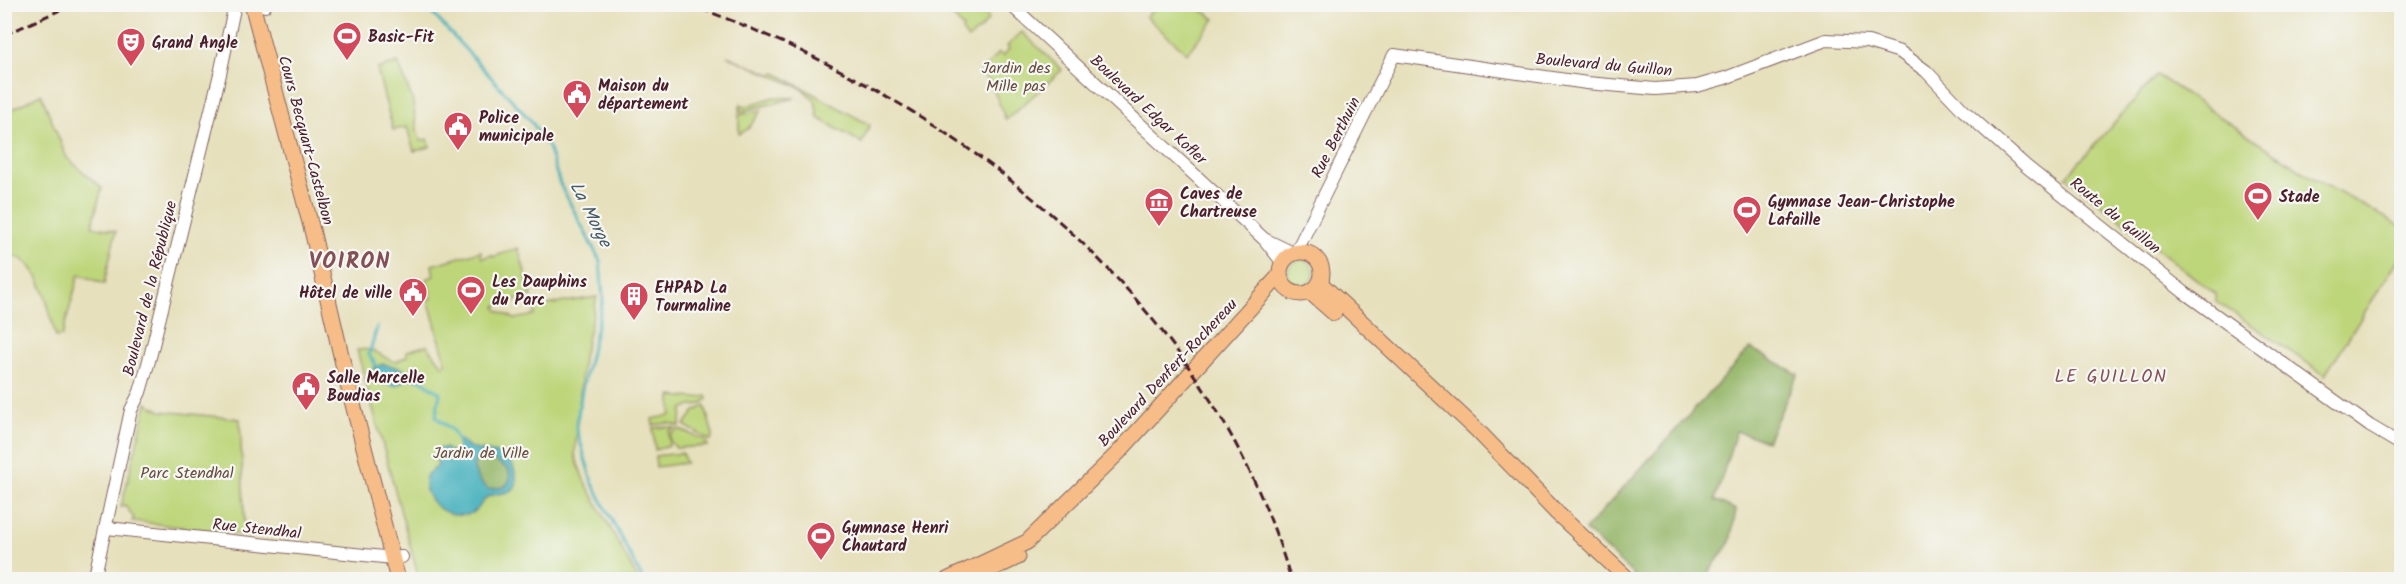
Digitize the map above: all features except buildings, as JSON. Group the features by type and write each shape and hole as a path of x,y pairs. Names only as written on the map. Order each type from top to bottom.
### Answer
{"main road":[{"name":"Cours Becquart-Castelbon","path":"262,5 259,27 337,333 348,351 398,557 409,579"},
{"path":"1291,264 1320,264 1322,270 1315,287 1294,293 1291,264"},
{"name":"Boulevard Denfert-Rochereau","path":"947,579 1027,542 1087,480 1101,470 1291,264"},
{"path":"1315,287 1496,450 1629,579"},
{"name":"Boulevard Denfert-Rochereau","path":"969,579 996,568 1031,548 1092,487 1101,470"},
{"name":"Cours Becquart-Castelbon","path":"398,557 398,579"}],"street":[{"name":"Boulevard de la République","path":"94,579 107,528 129,419 152,351 220,75 235,4"},
{"name":"Boulevard Edgar Kofler","path":"1010,4 1291,264"},
{"name":"Route du Guillon","path":"1807,47 1826,40 1848,39 1900,52 1914,61 1939,83 1964,111 2027,167 2185,293 2370,426 2402,445"},
{"name":"Boulevard du Guillon","path":"1394,55 1587,83 1655,89 1697,86 1807,47"},
{"name":"Rue Berthuin","path":"1291,264 1304,233 1394,55"},
{"name":"Rue Stendhal","path":"107,528 398,557"}],"green space":[{"path":"1192,4 1215,19 1187,53 1146,17 1158,5"},
{"path":"944,6 978,7 989,18 982,28 968,39 962,31 963,28"},
{"name":"Jardin des Mille pas","path":"1022,32 1062,70 1006,120 991,84 981,72 999,53 1003,56 1009,49 1007,46"},
{"path":"727,56 770,74 776,73 870,125 862,143 818,118 815,100 801,88"},
{"path":"398,63 412,98 418,135 421,141 428,139 430,147 414,151 407,127 393,130 377,69"},
{"name":"Stade","path":"2157,75 2316,180 2401,226 2401,255 2325,375 2216,301 2215,294 2066,177"},
{"path":"41,94 67,158 102,188 92,226 116,231 104,284 79,274 62,336 56,337 46,298 35,274 28,264 18,257 5,253 5,113"},
{"path":"774,97 795,98 739,112 741,104 744,107"},
{"path":"762,110 748,129 739,134 739,115"},
{"name":"Jardin de Ville","path":"518,248 532,296 496,306 497,310 515,319 535,315 534,307 597,297 583,357 575,455 583,478 638,579 419,579 357,350 370,350 396,362 407,356 407,351 427,345 443,366 446,363 428,299 432,298 426,279 434,276 432,265 481,251 482,258 492,255 493,257"},
{"path":"1301,260 1310,264 1314,273 1310,282 1301,286 1292,282 1288,273 1292,264"},
{"path":"1750,348 1798,374 1767,441 1736,431 1715,500 1736,510 1730,542 1704,579 1638,579 1585,530"},
{"path":"671,396 695,398 707,396 708,399 701,404 683,408 680,426 668,423 653,425 652,419 671,415"},
{"name":"Parc Stendhal","path":"147,403 161,411 240,419 245,535 132,521 134,518 125,505 121,507"},
{"path":"705,406 713,435 711,441 684,425 695,411"},
{"path":"653,428 675,428 669,432 669,446 655,450"},
{"path":"678,429 705,440 708,446 676,448 670,441 670,435"},
{"path":"682,453 686,463 656,467 655,456"},
{"path":"485,454 509,470 510,480 505,487 488,489 480,481 474,465 479,457"}],"water":[{"path":"383,364 401,368 411,375 410,378 396,386 380,383 373,368"},
{"path":"461,440 474,449 504,456 510,461 516,478 514,489 489,496 475,512 463,515 454,515 437,507 427,492 425,483 427,474 438,466 435,453 437,449 445,448 454,453 458,449 458,441","holes":["485,454 509,470 510,480 505,487 488,489 477,476 474,465 475,461"]}],"waterway":[{"name":"La Morge","path":"417,4 433,14 531,121 548,147 560,184 600,261 603,300 582,390 576,427 592,482 643,580"},
{"path":"377,327 369,355 378,368"},
{"path":"406,377 421,380 440,393 436,417 453,431 458,441"}],"railway":[{"path":"4,35 74,4"},
{"path":"688,4 787,45 884,95 975,154 1059,222 1135,298 1200,384 1253,478 1291,580"}],"place":[{"name":"Basic-Fit","path":"347,62"},
{"name":"Grand Angle","path":"131,68"},
{"name":"Maison du département","path":"577,120"},
{"name":"Police municipale","path":"458,152"},
{"name":"Stade","path":"2258,222"},
{"name":"Caves de Chartreuse","path":"1159,228"},
{"name":"Gymnase Jean-Christophe Lafaille","path":"1747,236"},
{"name":"Les Dauphins du Parc","path":"471,316"},
{"name":"Hôtel de ville","path":"413,318"},
{"name":"EHPAD La Tourmaline","path":"634,322"},
{"name":"Salle Marcelle Boudias","path":"306,412"},
{"name":"Gymnase Henri Chautard","path":"821,562"}],"district":[{"name":"VOIRON","path":"350,260"},
{"name":"LE GUILLON","path":"2111,376"}]}
